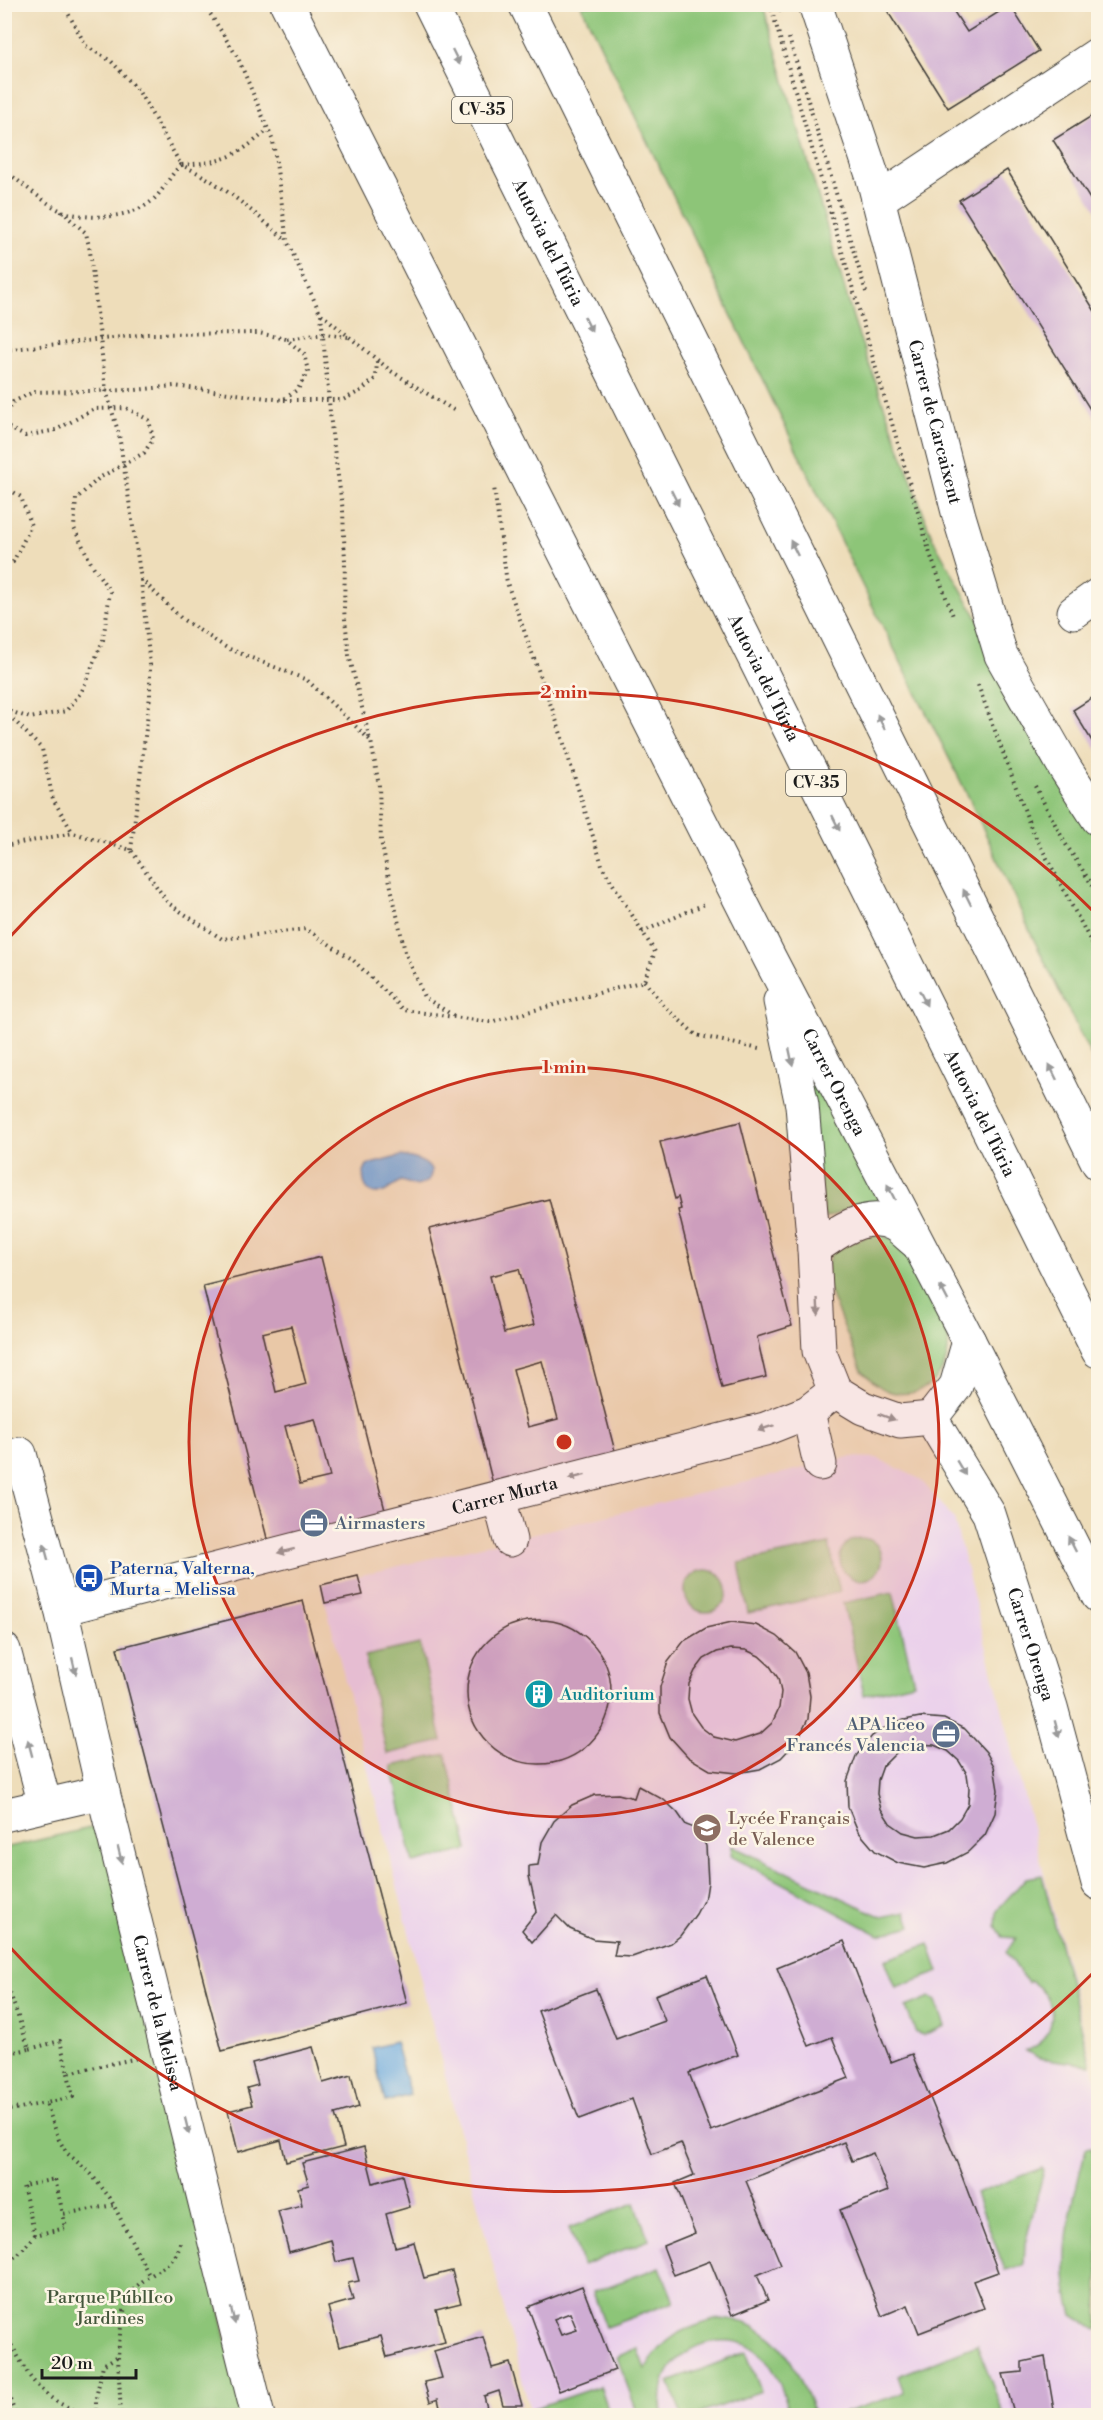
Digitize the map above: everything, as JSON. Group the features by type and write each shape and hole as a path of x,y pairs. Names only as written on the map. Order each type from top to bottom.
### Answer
{"main road":[{"path":"287,4 770,959"},
{"name":"Autovia del Túria","path":"430,4 1098,1351"},
{"path":"525,4 1098,1163"},
{"name":"Carrer de Carcaixent","path":"815,4 878,200 959,516 1001,655 1065,768 1098,819"},
{"path":"878,200 1098,54"},
{"name":"Carrer Orenga","path":"770,959 802,1105 814,1249 819,1351 835,1391"},
{"name":"Carrer Orenga","path":"770,959 969,1341 1098,1596"},
{"path":"814,1249 838,1230 868,1220 894,1224 918,1244"},
{"path":"835,1391 863,1408 900,1422 931,1418 956,1386 969,1341"},
{"name":"Carrer Murta","path":"62,1609 765,1429 808,1412 835,1391"},
{"path":"808,1412 820,1464"},
{"name":"Carrer Orenga","path":"931,1418 989,1514 1051,1707 1098,1883"},
{"name":"Carrer de la Melissa","path":"4,1458 20,1454 62,1609 103,1792 258,2415"},
{"path":"499,1497 510,1540"},
{"path":"4,1650 45,1805"},
{"path":"4,1815 103,1792"}],"path":[{"path":"63,4 86,46 111,61 138,90 181,165 198,172 257,215 287,241"},
{"path":"204,4 238,58 273,141 287,241 320,314 324,334 328,400 343,511 344,610 349,655 371,741 379,786 381,841 405,952 424,997 456,1017"},
{"path":"61,211 94,217 128,214 154,199 181,165 213,163 239,153 268,130"},
{"path":"4,170 61,211 86,233 106,390 109,408 119,435 141,579 150,665 150,696 131,850"},
{"path":"320,314 391,371 463,416"},
{"path":"4,350 148,334 259,333 286,339 324,334 350,338"},
{"path":"283,400 298,388 308,370 304,354 286,339"},
{"path":"4,710 30,718 66,711 82,691 103,640 110,592 91,563 74,528 76,499 99,478 144,453 153,439 149,420 126,408 94,409 56,430 25,436 6,427 6,414 13,402 33,392 174,386 283,400 343,400 362,390 376,378 377,359"},
{"path":"492,479 507,583 559,728 603,868 654,952 644,981"},
{"path":"4,486 21,497 31,526 14,562 4,564"},
{"path":"141,579 182,619 226,648 307,680 371,741"},
{"path":"4,710 42,750 54,799 73,833"},
{"path":"4,846 73,833 131,850 168,903 222,939 306,929 352,959 404,1010 489,1022 644,981"},
{"path":"642,932 737,891"},
{"path":"644,981 665,1007 696,1035 755,1049 789,1046"},
{"path":"4,1983 9,1990 29,2049"},
{"path":"4,2054 60,2042 73,2097 4,2111"},
{"path":"68,2073 168,2052"},
{"path":"46,2103 59,2140 67,2153 91,2174 114,2205 149,2275"},
{"path":"4,2264 19,2254 35,2235 66,2228 55,2179 24,2186 35,2235"},
{"path":"121,2415 118,2356 126,2306 131,2293 149,2275 172,2261 179,2253 181,2218 185,2212 205,2200"},
{"path":"63,2214 114,2205"},
{"path":"4,2336 28,2373 46,2394 73,2410 96,2414 96,2398 103,2365 118,2356"},
{"path":"4,2383 16,2415"}],"shaded area":[{"name":"Lycée Français de Valence","path":"849,1457 877,1458 920,1479 954,1519 1098,2087 1098,2415 531,2415 321,1585"}],"green space":[{"path":"581,5 763,5 856,328 932,537 1029,711 1098,813 1098,1070 1033,938 971,802 862,585"},
{"path":"799,1043 880,1202 879,1207 848,1209 824,1217"},
{"path":"874,1233 900,1242 947,1334 948,1349 942,1370 936,1379 919,1391 891,1392 878,1385 862,1371 824,1278 831,1252"},
{"path":"861,1538 876,1544 882,1559 876,1574 861,1580 846,1574 840,1559 846,1544"},
{"path":"829,1544 840,1592 748,1613 739,1563"},
{"path":"706,1570 714,1571 721,1576 726,1583 726,1599 721,1606 714,1611 706,1612 698,1611 691,1606 686,1599 685,1591 686,1583 691,1576 698,1571"},
{"path":"893,1592 914,1683 864,1695 843,1603"},
{"path":"420,1644 442,1741 387,1754 365,1656"},
{"path":"446,1754 468,1850 413,1863 392,1766"},
{"name":"Parque PúblIco Jardines","path":"112,1823 243,2415 5,2415 4,1848"},
{"path":"732,1846 882,1917 906,1912 911,1926 879,1935 731,1856"},
{"path":"1042,1875 1091,2065 1039,2058 1026,2051 1045,2037 1050,2028 1051,2007 1040,1988 1030,1981 1028,1983 1006,1952 1016,1938 1003,1937 996,1926 997,1910 1026,1878"},
{"path":"929,1944 939,1972 896,1988 885,1960"},
{"path":"930,1997 936,2001 945,2026 923,2035 916,2033 906,2007"},
{"path":"1092,2147 1098,2174 1098,2329 1096,2330 1073,2315 1066,2273 1071,2211 1086,2148"},
{"path":"1042,2168 1044,2170 1025,2244 1024,2265 1005,2270 976,2194"},
{"path":"635,2203 649,2240 583,2265 569,2228"},
{"path":"660,2267 674,2302 606,2327 593,2292"},
{"path":"718,2319 745,2323 772,2338 790,2360 815,2415 791,2415 770,2364 757,2351 743,2344 728,2341 698,2346 684,2354 673,2364 666,2378 661,2402 663,2415 638,2415 617,2357 637,2348 645,2369 667,2341 694,2326"},
{"path":"977,2345 1004,2415 837,2415 904,2393 898,2376"},
{"path":"746,2352 761,2391 696,2415 682,2415 669,2382"},
{"path":"600,2386 610,2415 534,2415 532,2409"}],"water":[{"path":"401,1156 418,1160 429,1167 432,1170 429,1181 417,1186 401,1181 386,1192 370,1191 364,1179 367,1165"},
{"path":"395,2042 410,2095 385,2102 372,2048"}],"building":[{"path":"883,4 949,4 967,32 1010,5 1039,51 948,108"},
{"path":"1098,112 1098,212 1053,140"},
{"path":"1007,170 1098,316 1098,422 959,200"},
{"path":"1098,694 1098,751 1073,710"},
{"path":"740,1122 792,1326 757,1337 766,1377 722,1388 678,1210 681,1209 678,1197 675,1199 660,1142"},
{"path":"549,1199 617,1459 494,1488 429,1229","holes":["519,1269 534,1325 504,1333 490,1276","542,1361 558,1419 528,1427 513,1369"]},
{"path":"321,1257 387,1518 269,1546 203,1286","holes":["291,1326 306,1384 276,1392 262,1333","315,1419 330,1477 300,1484 285,1426"]},
{"path":"358,1576 363,1595 325,1603 321,1585"},
{"path":"303,1601 407,2003 222,2051 117,1648"},
{"name":"Auditorium","path":"539,1620 567,1625 590,1641 606,1664 611,1692 606,1720 590,1743 567,1759 539,1764 511,1759 488,1743 472,1720 467,1692 472,1664 488,1641 511,1625"},
{"path":"732,1622 756,1625 777,1636 795,1652 806,1673 810,1696 808,1719 797,1741 781,1758 760,1769 737,1773 710,1770 688,1757 670,1737 660,1713 660,1687 668,1662 684,1641 706,1628","holes":["731,1649 746,1650 759,1656 778,1678 781,1692 779,1708 772,1723 760,1734 735,1742 714,1737 701,1727 692,1714 688,1699 689,1684 704,1659 717,1652"]},
{"path":"920,1717 944,1719 965,1729 986,1752 994,1766 998,1790 995,1813 985,1835 968,1852 947,1863 924,1868 898,1863 875,1851 858,1831 848,1807 847,1781 856,1756 872,1736 894,1722","holes":["920,1744 934,1745 948,1751 959,1761 967,1774 968,1804 960,1818 949,1829 934,1835 918,1836 903,1832 890,1823 881,1809 877,1794 878,1780 883,1766 898,1751"]},
{"path":"638,1786 664,1800 677,1812 686,1825 697,1829 706,1846 708,1882 706,1895 696,1914 680,1936 671,1943 632,1957 614,1956 617,1941 593,1939 570,1929 556,1915 532,1942 522,1930 537,1911 529,1866 538,1865 542,1842 554,1821 572,1805 595,1795 618,1794 634,1798"},
{"path":"844,1941 891,2062 912,2054 957,2163 998,2272 973,2281 984,2308 919,2333 908,2305 882,2316 840,2210 888,2191 873,2153 852,2161 844,2142 746,2181 781,2265 757,2275 768,2300 732,2315 710,2261 674,2275 663,2246 695,2233 675,2183 694,2175 681,2143 652,2154 632,2099 579,2119 538,2011 596,1989 616,2039 665,2021 655,1995 707,1975 738,2055 689,2073 711,2131 849,2078 832,2037 809,2046 777,1968"},
{"path":"313,2047 323,2083 351,2075 359,2107 335,2114 344,2147 286,2162 281,2140 238,2152 228,2111 252,2105 247,2088 258,2085 252,2063"},
{"path":"364,2147 373,2183 402,2175 410,2207 386,2214 395,2247 414,2242 424,2278 452,2271 461,2303 436,2309 445,2342 387,2357 381,2336 339,2347 328,2307 353,2300 348,2283 359,2281 353,2258 336,2262 331,2240 289,2252 278,2211 302,2205 298,2188 309,2185 302,2163"},
{"path":"582,2286 615,2370 559,2391 528,2307","holes":["570,2313 577,2330 561,2335 554,2319"]},
{"path":"483,2337 492,2368 510,2363 522,2405 503,2405 499,2391 484,2396 489,2416 442,2416 438,2399 430,2402 424,2382 442,2378 434,2351"},
{"path":"1045,2357 1055,2416 1015,2416 1003,2374 1022,2372 1022,2362"}],"place":[{"name":"Airmasters","path":"314,1523"},
{"name":"Paterna, Valterna, Murta - Melissa","path":"89,1578"},
{"name":"Auditorium","path":"539,1694"},
{"name":"APA liceo Francés Valencia","path":"946,1734"},
{"name":"Lycée Français de Valence","path":"707,1828"}]}
